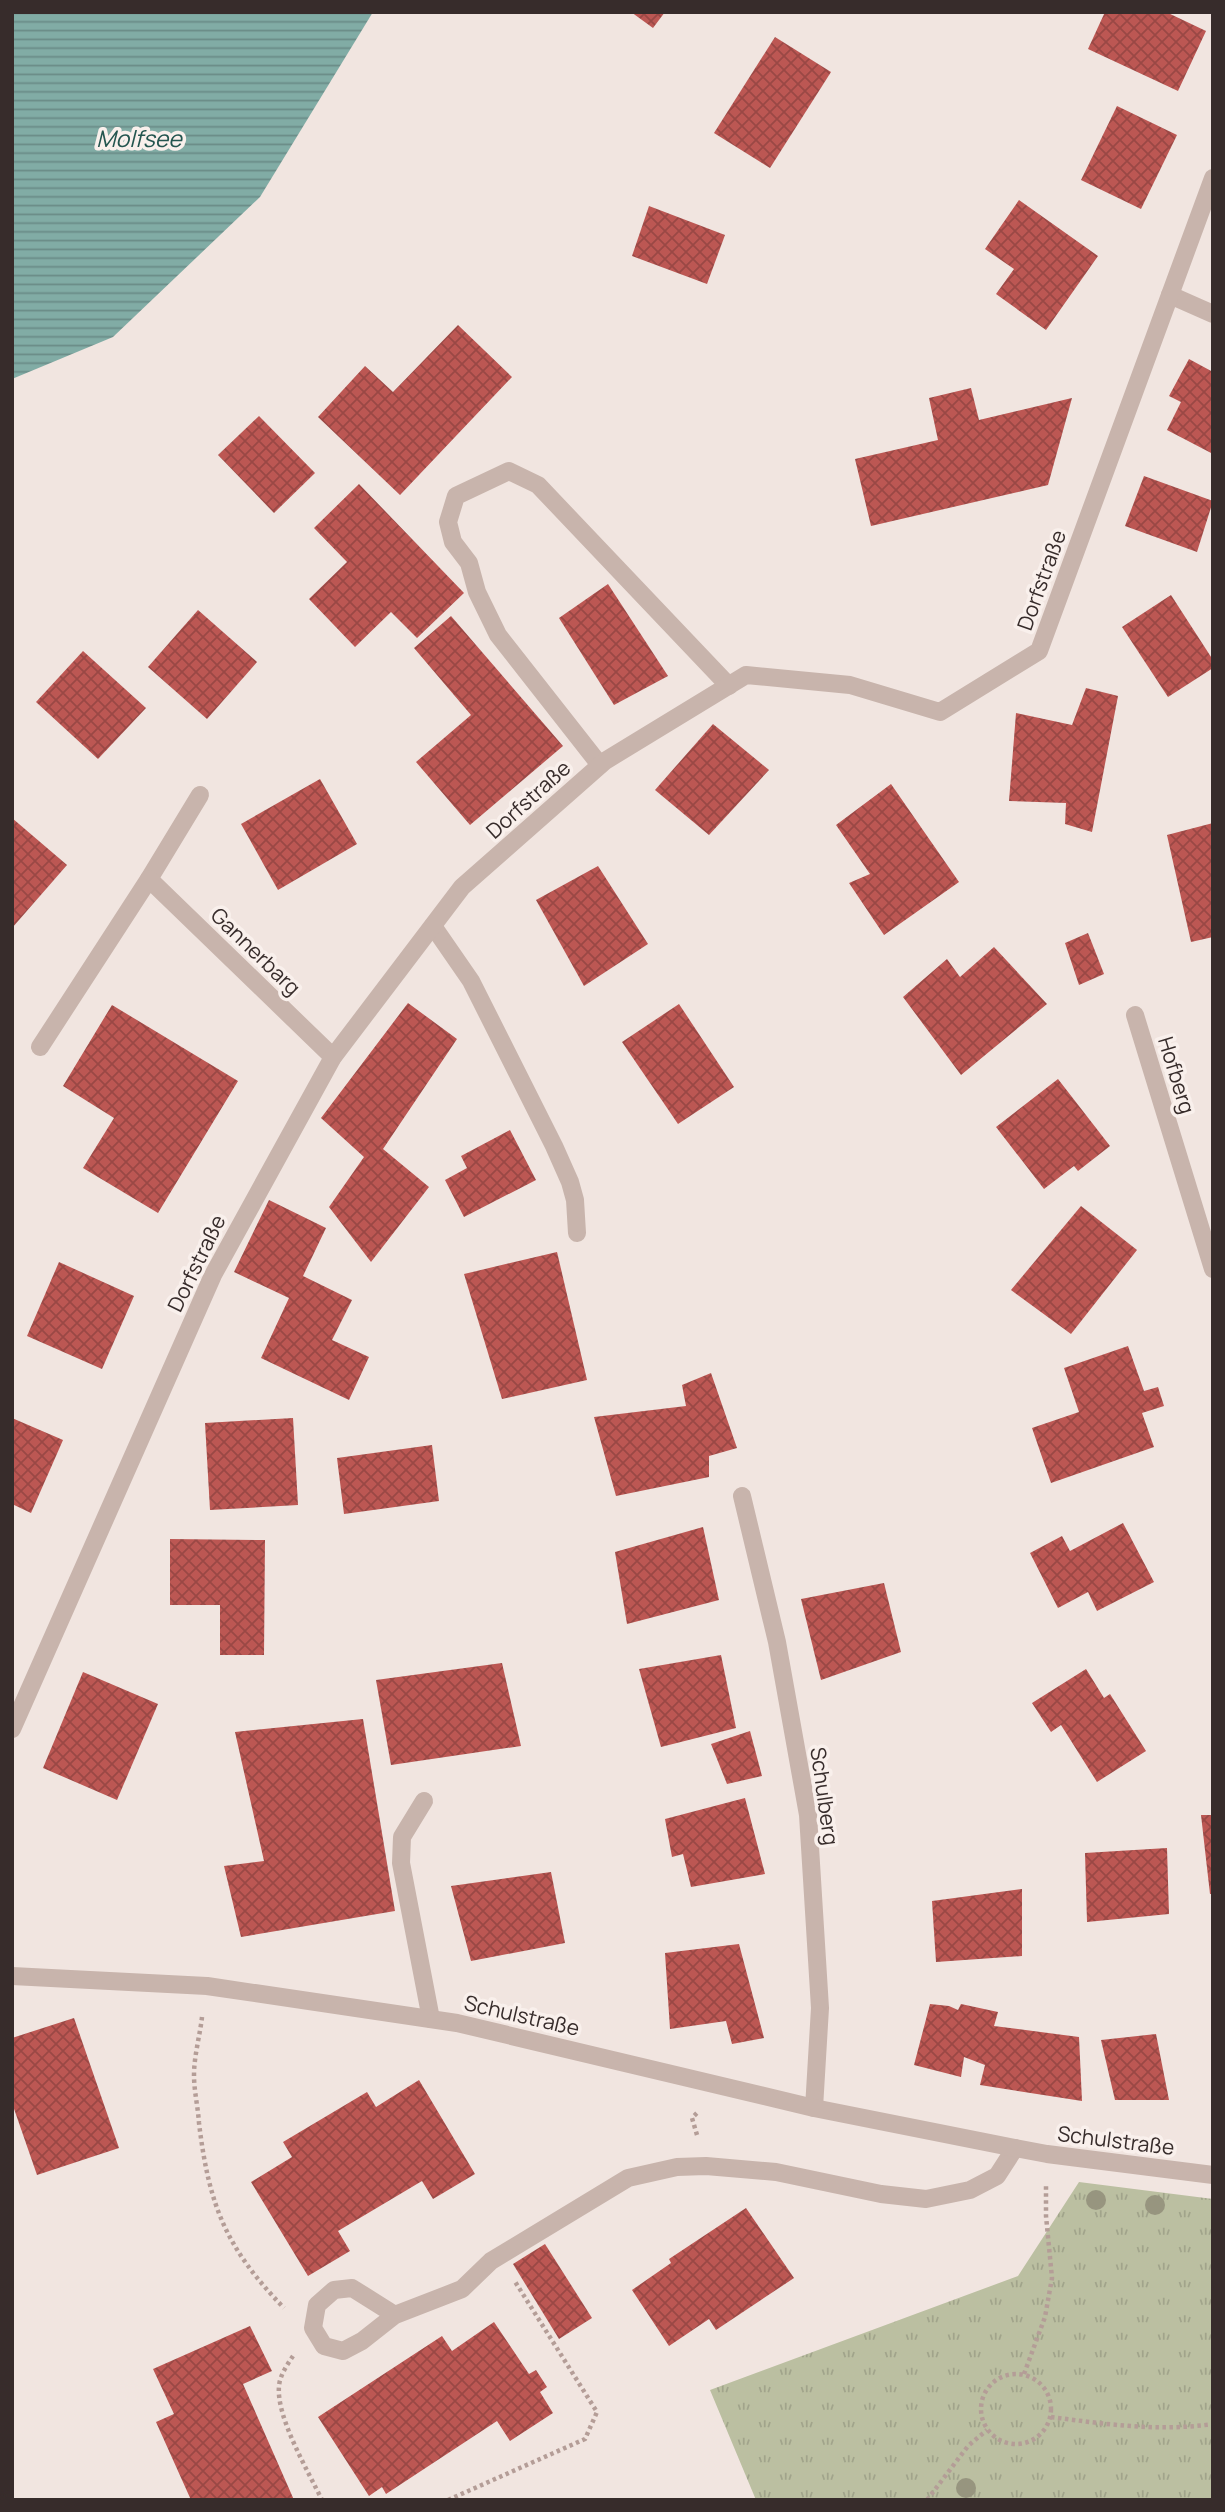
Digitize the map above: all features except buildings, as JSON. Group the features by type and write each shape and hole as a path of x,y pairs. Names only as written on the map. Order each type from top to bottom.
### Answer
{"street":[{"name":"Dorfstraße","path":"12,1729 213,1275 333,1057 462,887 600,765 746,675 850,685 940,712 1039,651 1213,178"},
{"path":"1170,295 1213,314"},
{"path":"600,765 498,635 477,592 469,562 453,542 448,522 456,496 509,471 538,485 729,686"},
{"path":"40,1047 200,795"},
{"name":"Gannerbarg","path":"149,878 333,1057"},
{"path":"433,926 471,981 554,1146 575,1200 576,1233"},
{"name":"Hofberg","path":"1135,1015 1213,1269"},
{"name":"Schulberg","path":"741,1496 777,1642 808,1815 820,2008 814,2108"},
{"path":"424,1801 402,1837 401,1863 431,2019"},
{"name":"Schulstraße","path":"13,1977 207,1986 457,2023 814,2108 1047,2154 1213,2175"},
{"path":"395,2315 352,2288 334,2290 317,2305 313,2328 324,2346 343,2351 362,2341 395,2315 462,2289 499,2256 628,2178 677,2167 706,2166 776,2172 881,2194 926,2199 970,2190 997,2176 1014,2148"}],"path":[{"path":"207,1986 194,2075 207,2179 218,2214 232,2242 267,2290 287,2311 313,2328 285,2368 279,2383 279,2398 283,2416 322,2500"},
{"path":"706,2166 692,2118 727,2087"},
{"path":"1024,2374 1045,2317 1052,2278 1046,2216 1047,2154"},
{"path":"448,2500 585,2439 597,2412 499,2256"},
{"path":"1024,2374 1043,2385 1049,2395 1051,2417 1040,2437 1018,2445 1006,2444 987,2430 982,2419 983,2395 1000,2377 1024,2374"},
{"path":"1051,2417 1122,2427 1183,2428 1213,2424"},
{"path":"927,2500 968,2446 987,2430"}],"green space":[{"path":"1079,2182 1213,2199 1213,2500 756,2500 710,2390 1018,2276"}],"water":[{"name":"Molfsee","path":"12,12 373,12 260,197 113,337 12,379"}]}
